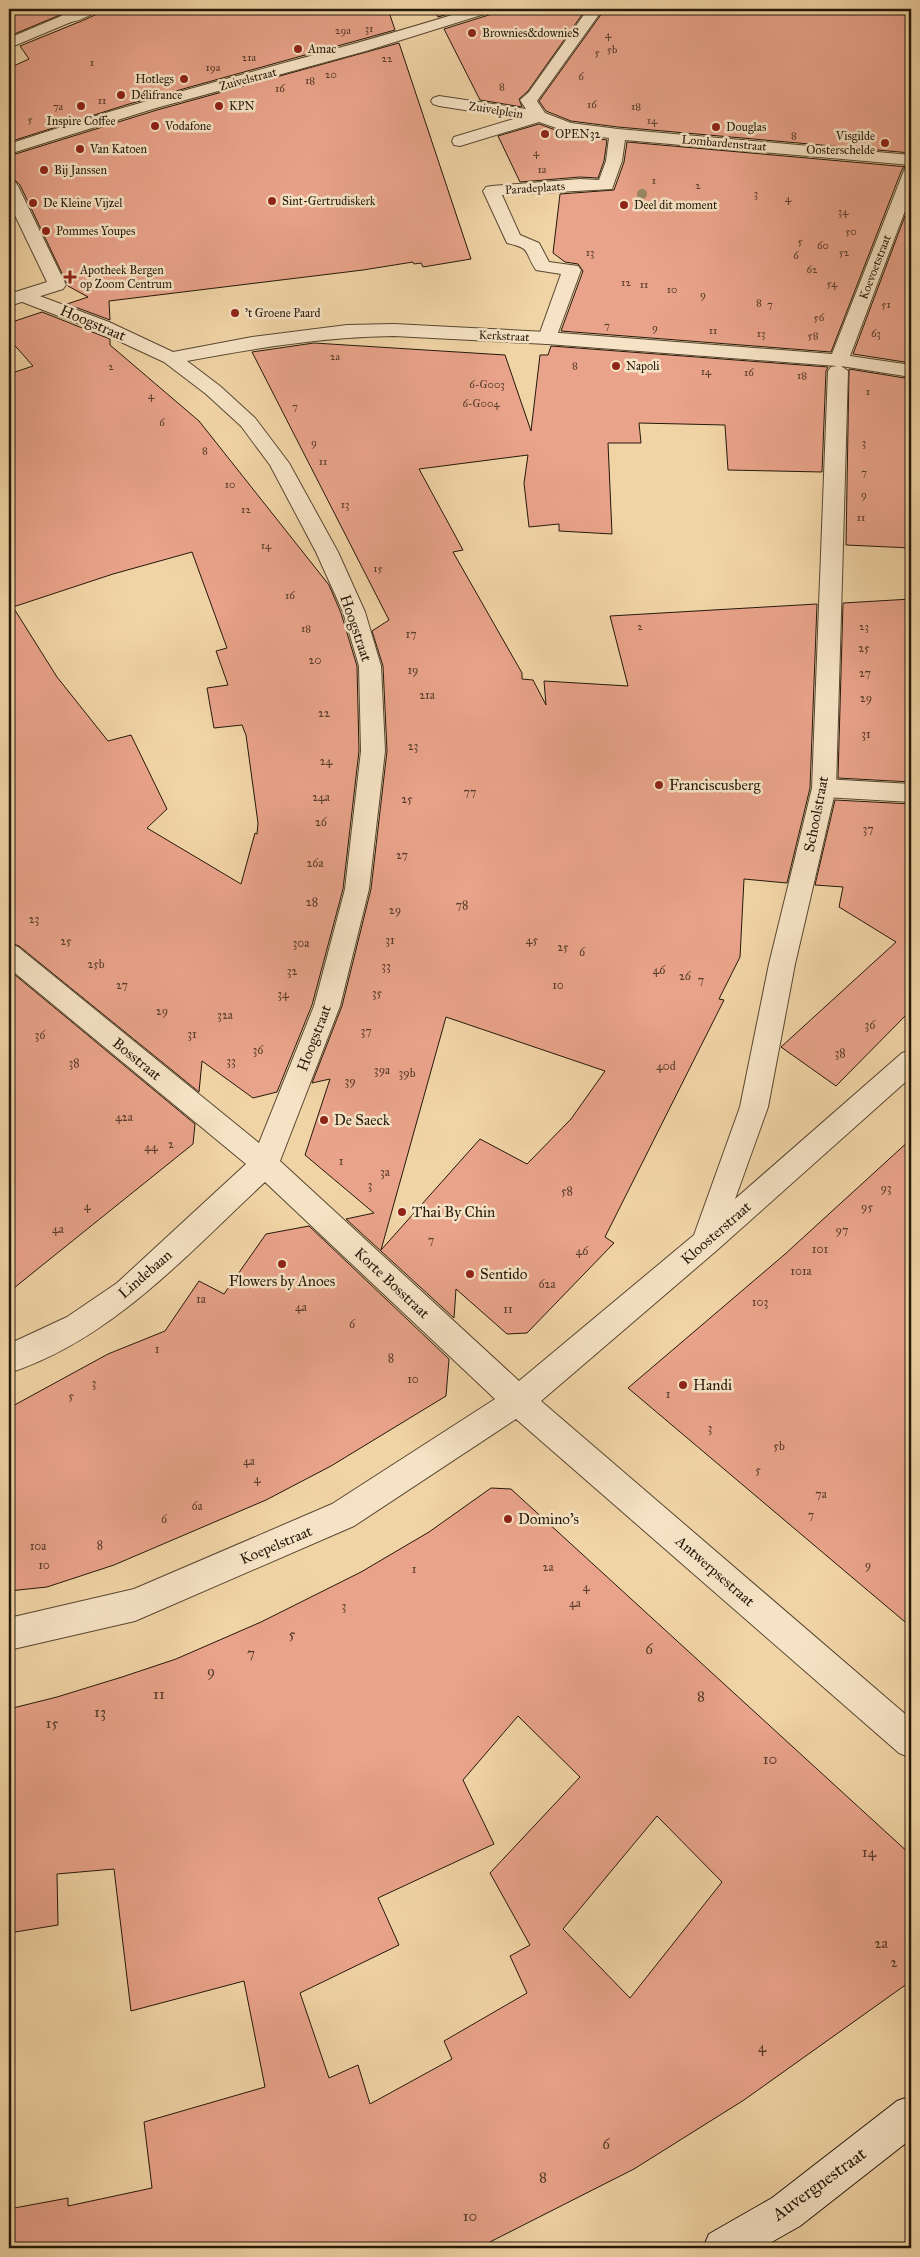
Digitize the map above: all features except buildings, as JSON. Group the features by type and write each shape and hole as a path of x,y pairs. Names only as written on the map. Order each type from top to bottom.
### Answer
{"street":[{"path":"9,43 91,9"},
{"name":"Zuivelstraat","path":"9,149 150,105 318,60 486,9"},
{"name":"Zuivelplein","path":"539,116 528,100 535,95 595,9"},
{"name":"Zuivelplein","path":"439,101 539,116"},
{"path":"460,140 539,116"},
{"name":"Lombardenstraat","path":"539,116 568,127 618,134 911,160"},
{"name":"Paradeplaats","path":"547,338 572,270 542,266 535,248 527,241 513,239 492,191 580,184 606,185 614,161 618,134"},
{"name":"Koevoetstraat","path":"838,366 911,173"},
{"path":"9,186 57,285 16,298"},
{"name":"Hoogstraat","path":"16,298 102,326 171,358 213,390 248,422 279,463 326,552 350,604 370,666 373,752 357,890 327,1006 265,1164"},
{"name":"Kerkstraat","path":"171,358 252,343 347,331 394,330 547,338 838,366 911,371"},
{"name":"Schoolstraat","path":"706,1242 754,1107 782,964 824,788 838,366"},
{"path":"824,788 911,793"},
{"name":"Bosstraat","path":"9,954 265,1164"},
{"name":"Kloosterstraat","path":"518,1401 706,1242 911,1062"},
{"name":"Lindebaan","path":"9,1359 77,1327 127,1292 265,1164"},
{"name":"Korte Bosstraat","path":"265,1164 518,1401"},
{"name":"Koepelstraat","path":"9,1634 135,1605 343,1516 518,1401"},
{"name":"Antwerpsestraat","path":"518,1401 911,1741"},
{"name":"Auvergnestraat","path":"724,2248 786,2212 911,2116"}],"place":[{"name":"Brownies&downieS","path":"472,33"},
{"name":"Amac","path":"298,49"},
{"name":"Hotlegs","path":"184,79"},
{"name":"Délifrance","path":"121,95"},
{"name":"Inspire Coffee","path":"81,106"},
{"name":"KPN","path":"219,106"},
{"name":"Vodafone","path":"155,126"},
{"name":"Douglas","path":"716,127"},
{"name":"OPEN32","path":"545,134"},
{"name":"Visgilde Oosterschelde","path":"885,143"},
{"name":"Van Katoen","path":"80,149"},
{"name":"Bij Janssen","path":"44,170"},
{"name":"Sint-Gertrudiskerk","path":"272,201"},
{"name":"De Kleine Vijzel","path":"33,203"},
{"name":"Deel dit moment","path":"624,205"},
{"name":"Pommes Youpes","path":"46,231"},
{"name":"Apotheek Bergen op Zoom Centrum","path":"70,277"},
{"name":"'t Groene Paard","path":"235,313"},
{"name":"Napoli","path":"616,366"},
{"name":"Franciscusberg","path":"659,785"},
{"name":"De Saeck","path":"324,1120"},
{"name":"Thai By Chin","path":"402,1212"},
{"name":"Flowers by Anoes","path":"282,1264"},
{"name":"Sentido","path":"470,1274"},
{"name":"Handi","path":"683,1385"},
{"name":"Domino's","path":"508,1519"}]}
